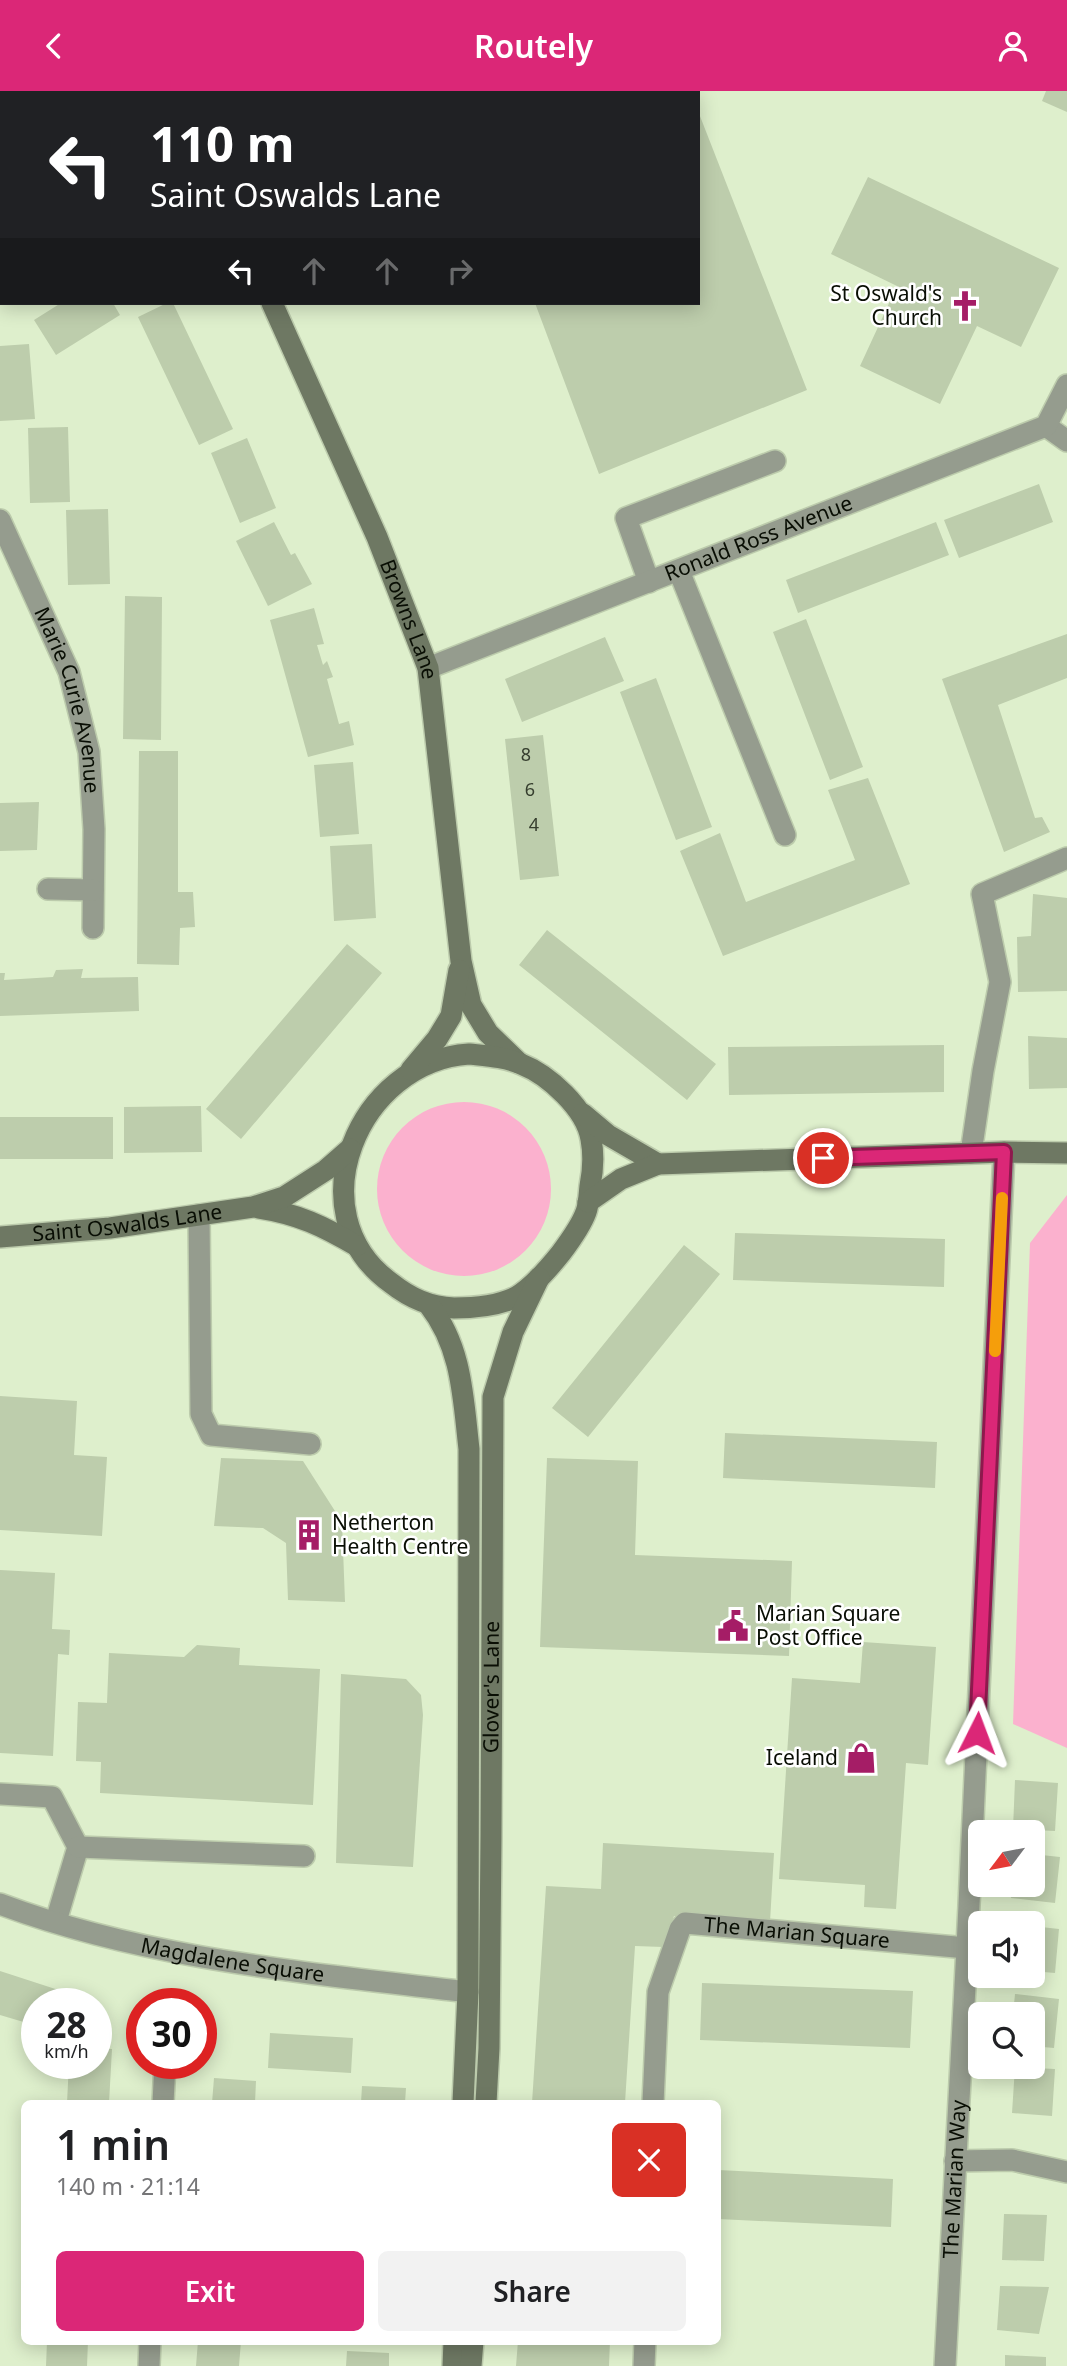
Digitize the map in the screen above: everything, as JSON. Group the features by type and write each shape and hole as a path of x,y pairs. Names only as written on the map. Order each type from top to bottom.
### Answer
{"street":[{"name":"Browns Lane","path":"273,305 377,537 428,668 461,961 471,1005 488,1033 519,1063"},
{"path":"1067,385 1045,426 1067,441"},
{"name":"Ronald Ross Avenue","path":"428,668 1045,426"},
{"path":"649,582 625,518 775,461"},
{"name":"Marie Curie Avenue","path":"0,520 69,672 89,752 94,828 93,928"},
{"path":"679,571 785,835"},
{"path":"971,1153 1000,982 982,894 1067,858"},
{"path":"48,889 93,890"},
{"name":"Browns Lane","path":"352,1147 356,1134 372,1107 408,1073 437,1039 451,1016 461,961"},
{"path":"352,1147 344,1171 343,1203 357,1246 383,1278 408,1296 429,1305 453,1308 483,1307 516,1297 539,1278 571,1239 586,1212 588,1202 593,1169 591,1136 576,1108 559,1087 519,1063 501,1058 455,1055 408,1073"},
{"path":"576,1108 608,1135 658,1164"},
{"name":"Saint Oswalds Lane","path":"0,1237 110,1228 253,1207 284,1197 326,1170 352,1147"},
{"path":"588,1202 621,1179 658,1164 1004,1152 1067,1153"},
{"name":"The Marian Way","path":"945,2366 1004,1152"},
{"name":"Saint Oswalds Lane","path":"253,1207 279,1211 320,1224 357,1246"},
{"path":"199,1215 201,1415 211,1435 310,1444"},
{"name":"Glover's Lane","path":"486,2100 489,2048 493,1397 513,1332 539,1278"},
{"name":"Glover's Lane","path":"429,1305 444,1325 460,1375 469,1449 468,1992 463,2100"},
{"path":"0,1794 52,1797 78,1847 56,1921"},
{"path":"78,1847 304,1856"},
{"name":"Magdalene Square","path":"0,1904 191,1956 468,1992"},
{"name":"The Marian Square","path":"653,2100 658,1992 680,1929 685,1923 967,1948"},
{"path":"163,2100 164,2079"},
{"path":"955,2161 1012,2160 1067,2172"},
{"path":"149,2366 150,2345"},
{"path":"453,2366 454,2345"},
{"path":"471,2366 473,2345"},
{"path":"644,2366 645,2345"}],"shaded area":[{"path":"464,1102 497,1109 526,1127 544,1156 551,1189 544,1222 526,1251 497,1269 464,1276 431,1269 402,1251 384,1222 377,1189 384,1156 402,1127 431,1109"},
{"path":"1067,1195 1067,1748 1013,1724 1030,1243"}],"building":[{"path":"1046,91 1067,91 1067,112 1042,101"},
{"path":"700,116 807,390 599,474 536,305 700,305"},
{"name":"St Oswald's Church","path":"868,177 1059,268 1021,347 977,326 940,404 860,366 897,286 831,254"},
{"path":"58,305 114,305 120,315 56,355 34,320"},
{"path":"163,305 174,305 233,429 199,445 138,317"},
{"path":"29,344 35,419 0,421 0,346"},
{"path":"68,427 70,502 30,503 28,428"},
{"path":"247,438 276,508 240,523 211,453"},
{"path":"1039,484 1053,522 959,558 944,520"},
{"path":"108,509 110,584 68,585 66,510"},
{"path":"274,522 291,555 295,553 312,584 268,606 236,541"},
{"path":"936,522 949,555 798,613 786,580"},
{"path":"125,596 162,597 161,740 123,739"},
{"path":"314,608 324,644 317,645 323,665 327,661 333,677 327,679 339,724 349,721 354,745 308,757 270,620"},
{"path":"806,619 863,767 830,780 773,632"},
{"path":"1067,634 1067,678 998,705 1035,818 1042,817 1050,832 1004,852 942,679"},
{"path":"605,637 624,681 522,722 505,679"},
{"path":"656,678 712,827 676,840 620,692"},
{"path":"543,735 559,876 520,880 505,739"},
{"path":"139,751 178,751 178,892 193,892 195,927 180,928 179,965 137,964"},
{"path":"353,762 359,834 320,837 314,765"},
{"path":"868,778 910,884 723,956 680,851 720,833 746,902 855,860 828,790"},
{"path":"39,802 37,850 0,851 0,803"},
{"path":"372,844 376,918 334,921 330,846"},
{"path":"1033,894 1067,898 1067,991 1018,992 1017,937 1031,936"},
{"path":"547,930 716,1064 687,1100 519,965"},
{"path":"347,944 382,973 241,1139 206,1109"},
{"path":"83,969 81,978 138,977 139,1011 0,1016 0,973 5,973 4,980 53,977 56,970"},
{"path":"1028,1036 1067,1038 1067,1088 1029,1089"},
{"path":"944,1045 944,1092 729,1095 728,1047"},
{"path":"201,1106 202,1152 124,1153 124,1107"},
{"path":"0,1117 113,1117 113,1159 0,1159"},
{"path":"735,1233 945,1239 944,1287 733,1280"},
{"path":"684,1245 720,1274 588,1437 552,1408"},
{"path":"0,1396 77,1401 74,1455 107,1457 102,1536 0,1530"},
{"path":"725,1433 937,1442 935,1488 723,1478"},
{"name":"Netherton Health Centre","path":"221,1458 303,1461 342,1522 345,1602 288,1600 286,1543 263,1528 214,1526"},
{"path":"547,1458 638,1461 635,1555 792,1561 789,1656 540,1647"},
{"path":"0,1570 55,1573 52,1629 70,1630 69,1655 58,1654 53,1756 0,1753"},
{"path":"863,1642 936,1647 928,1765 906,1763 896,1909 864,1907 865,1885 779,1879 792,1678 860,1683"},
{"path":"197,1645 240,1648 239,1665 320,1669 313,1805 100,1793 101,1762 76,1761 78,1702 107,1703 109,1653 184,1657"},
{"path":"341,1674 406,1679 421,1695 423,1715 413,1867 336,1863"},
{"path":"1015,1780 1058,1783 1055,1831 1045,1831 1045,1820 1013,1820"},
{"path":"603,1843 774,1853 770,1922 674,1916 663,1947 635,1946 625,2100 532,2100 546,1886 601,1889"},
{"path":"1045,1855 1060,1857 1055,1903 1011,1898 1045,1897"},
{"path":"1045,1927 1059,1929 1055,1973 1045,1972"},
{"path":"0,1971 52,1988 21,1988 21,2021 0,2015"},
{"path":"702,1983 913,1991 910,2048 700,2040"},
{"path":"1015,1994 1059,1999 1054,2048 1045,2047 1045,2002 1014,2002"},
{"path":"270,2033 353,2038 351,2073 268,2068"},
{"path":"1045,2068 1055,2069 1052,2116 1012,2113 1014,2079 1045,2079"},
{"path":"68,2079 110,2079 109,2100 67,2100"},
{"path":"214,2079 256,2081 255,2100 212,2100"},
{"path":"362,2086 406,2088 405,2100 361,2100"},
{"path":"721,2170 893,2179 891,2227 721,2219"},
{"path":"1004,2214 1047,2215 1044,2261 1002,2260"},
{"path":"1000,2286 1049,2287 1039,2334 997,2330"},
{"path":"47,2345 88,2345 87,2366 46,2366"},
{"path":"198,2345 241,2345 239,2366 196,2366"},
{"path":"518,2345 610,2345 609,2366 516,2366"},
{"path":"347,2351 389,2353 389,2366 346,2366"},
{"path":"1005,2355 1046,2357 1046,2366 1005,2366"}],"slow traffic":[{"path":"995,1351 1002,1198"}],"place":[{"name":"St Oswald's Church","path":"965,306"},
{"name":"Netherton Health Centre","path":"309,1535"},
{"name":"Marian Square Post Office","path":"733,1626"},
{"name":"Iceland","path":"861,1758"}],"route":[{"path":"823,1158 1004,1152 977,1733"}]}
